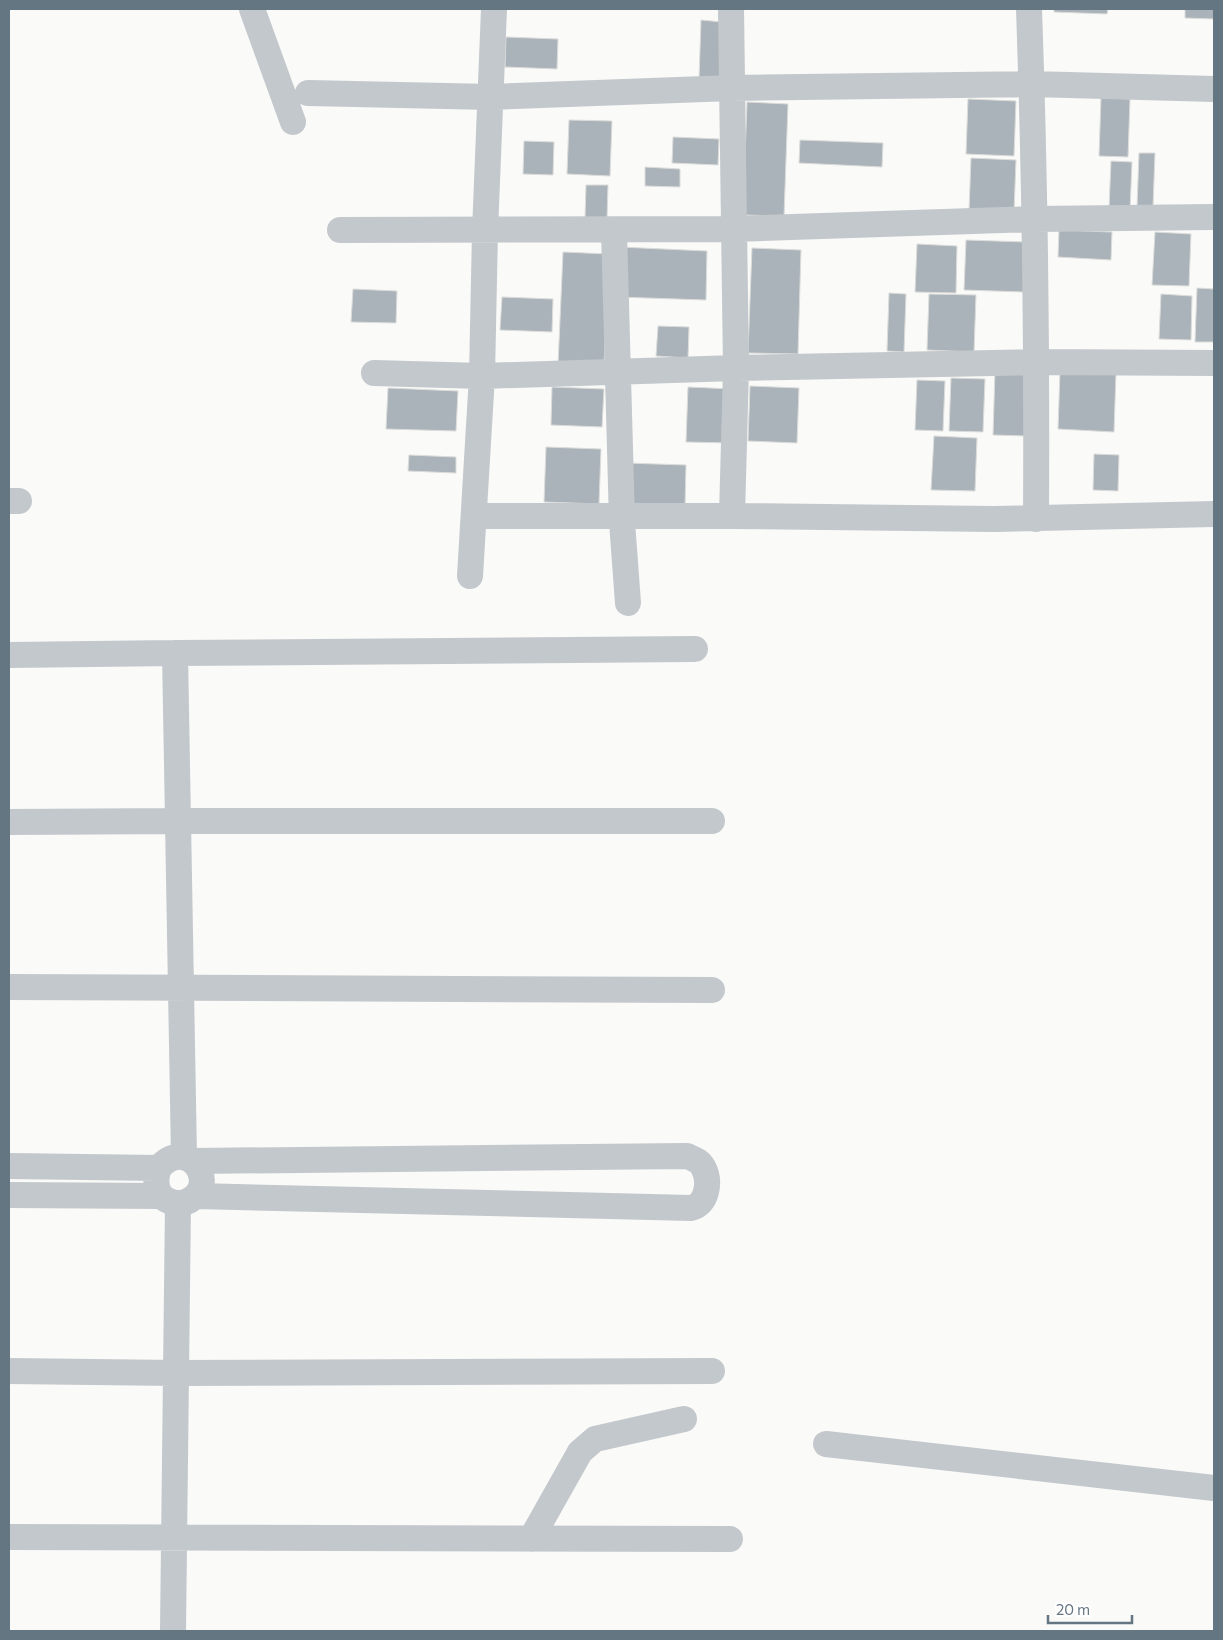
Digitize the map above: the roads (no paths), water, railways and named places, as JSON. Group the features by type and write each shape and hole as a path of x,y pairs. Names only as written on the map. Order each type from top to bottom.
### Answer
{"street":[{"path":"252,9 292,122"},
{"path":"470,576 482,376 485,231 494,9"},
{"path":"731,9 736,368 732,516"},
{"path":"1028,9 1035,219 1037,362 1036,518"},
{"path":"308,93 490,97 732,88 1032,84 1214,89"},
{"path":"340,230 733,229 1035,219 1214,217"},
{"path":"614,230 622,516 628,603"},
{"path":"374,373 482,376 736,368 1037,362 1214,363"},
{"path":"475,516 1036,518 1214,514"},
{"path":"9,655 175,652 695,649"},
{"path":"175,652 181,988 188,1159 199,1168 202,1178 201,1187 178,1198"},
{"path":"9,822 712,821"},
{"path":"9,987 712,990"},
{"path":"9,1195 691,1208 697,1207 703,1202 706,1195 706,1176 699,1162 687,1156 188,1159 174,1156 165,1160 155,1177 156,1187 178,1198"},
{"path":"9,1166 159,1168"},
{"path":"173,1631 178,1198"},
{"path":"9,1371 176,1374 712,1371"},
{"path":"531,1539 580,1452 595,1439 684,1419"},
{"path":"826,1444 1214,1488"},
{"path":"9,1537 730,1538"}]}
